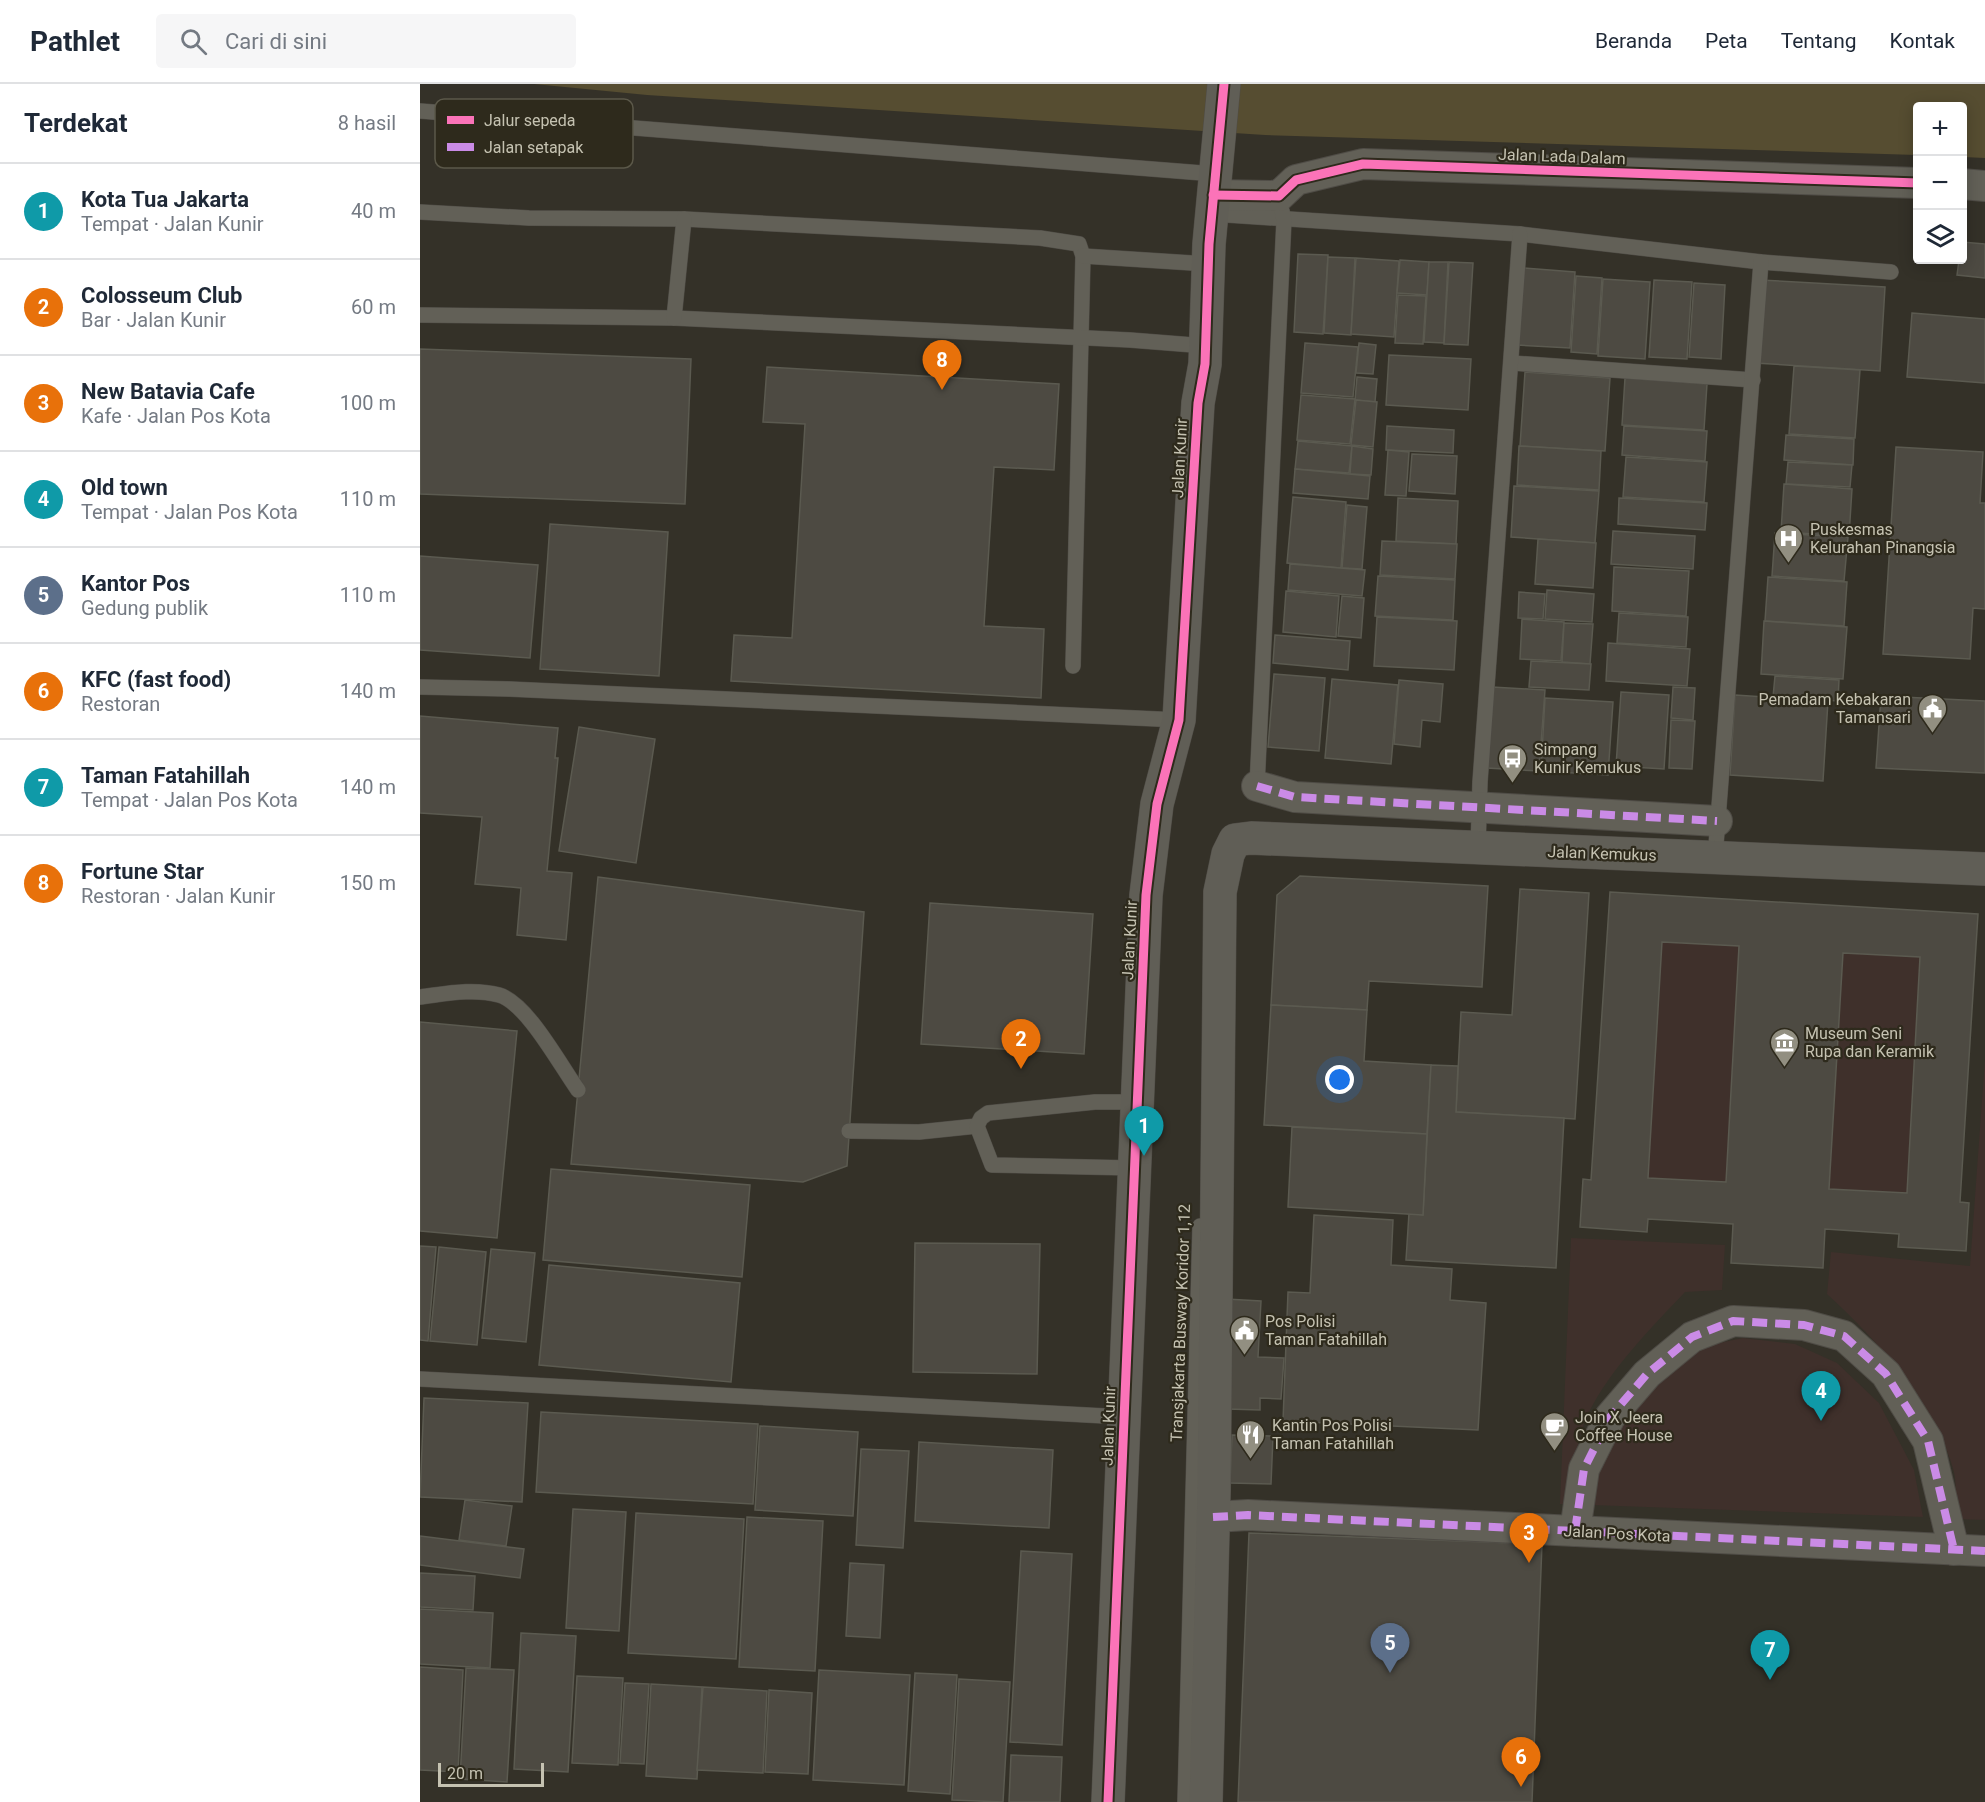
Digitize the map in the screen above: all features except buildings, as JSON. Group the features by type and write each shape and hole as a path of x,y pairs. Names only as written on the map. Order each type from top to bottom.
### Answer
{"street":[{"name":"Jalan Kunir","path":"1108,1802 1146,895 1157,804 1179,720 1198,402 1205,355 1208,264 1224,84"},
{"name":"Jalan Lada Dalam","path":"1281,208 1296,180 1363,164 1913,183"},
{"path":"1967,184 1985,186"},
{"path":"1214,186 1281,208"},
{"name":"Jalan Kunir","path":"1118,1802 1163,918 1172,814 1196,721 1211,426 1205,355"},
{"path":"1257,786 1295,797 1717,821"},
{"name":"Jalan Kemukus","path":"1227,854 1235,840 1251,838 1985,869"},
{"path":"1206,1802 1213,1517 1220,892 1227,854"},
{"path":"1575,1531 1584,1469 1610,1417 1647,1374 1692,1337 1733,1321 1804,1325 1844,1336 1886,1374 1928,1441 1954,1550"},
{"name":"Jalan Pos Kota","path":"1213,1517 1248,1515 1985,1551"}],"lane":[{"path":"420,111 435,112"},
{"path":"633,131 1214,186"},
{"path":"1257,786 1281,208 1761,262 1891,272"},
{"path":"420,212 529,218 684,219 1040,238 1077,242 1083,256 1073,666"},
{"path":"674,318 684,219"},
{"path":"1478,848 1479,806 1520,234"},
{"path":"1083,256 1208,264"},
{"path":"1715,858 1754,380 1761,262"},
{"path":"420,315 674,318 1080,339 1205,355"},
{"path":"1512,363 1754,380"},
{"path":"420,687 509,689 1179,720"},
{"path":"1204,900 1211,866 1227,854"},
{"path":"420,997 466,991 500,995 519,1007 578,1090"},
{"name":"Transjakarta Busway Koridor 1,12","path":"1201,1192 1203,1005"},
{"path":"1134,1168 992,1164 977,1126 981,1118 988,1113 1095,1102 1137,1102"},
{"path":"849,1131 920,1132 977,1126"},
{"name":"Transjakarta Busway Koridor 1,12","path":"1185,1802 1201,1216"},
{"path":"420,1379 1124,1418"}],"shaded area":[{"path":"534,84 1985,84 1985,158 1967,157 1967,102 1913,102 1913,155 1265,135 647,95"},
{"path":"1662,942 1739,946 1726,1182 1648,1178"},
{"path":"1843,953 1920,957 1907,1193 1829,1189"},
{"path":"1985,1059 1985,1520 1956,1519 1954,1472 1946,1447 1934,1422 1920,1398 1885,1353 1827,1294 1831,1252 1970,1266"},
{"path":"1571,1238 1725,1245 1722,1290 1685,1292 1632,1350 1597,1397 1580,1436 1575,1459 1571,1505 1560,1504"},
{"path":"1743,1338 1795,1344 1837,1363 1879,1403 1914,1470 1923,1517 1591,1505 1596,1472 1617,1423 1655,1379 1700,1347"}],"marked path":[{"path":"1257,786 1295,797 1717,821"},
{"path":"1575,1531 1584,1469 1610,1417 1647,1374 1692,1337 1733,1321 1804,1325 1844,1336 1886,1374 1928,1441 1954,1550"},
{"path":"1213,1517 1248,1515 1985,1551"}],"cycle path":[{"path":"1108,1802 1146,895 1157,804 1179,720 1198,403 1205,364 1209,244 1224,84"},
{"path":"1213,195 1279,196 1296,180 1363,164 1913,183"}],"place":[{"name":"Fortune Star","path":"942,390"},
{"name":"Puskesmas Kelurahan Pinangsia","path":"1789,564"},
{"name":"Pemadam Kebakaran Tamansari","path":"1932,734"},
{"name":"Simpang Kunir Kemukus","path":"1513,784"},
{"name":"Museum Seni Rupa dan Keramik","path":"1784,1068"},
{"name":"Colosseum Club","path":"1021,1069"},
{"name":"Kota Tua Jakarta","path":"1144,1156"},
{"name":"Pos Polisi Taman Fatahillah","path":"1244,1356"},
{"name":"Old town","path":"1821,1421"},
{"name":"Join X Jeera Coffee House","path":"1554,1452"},
{"name":"Kantin Pos Polisi Taman Fatahillah","path":"1251,1460"},
{"name":"New Batavia Cafe","path":"1529,1563"},
{"name":"Kantor Pos","path":"1390,1673"},
{"name":"Taman Fatahillah","path":"1770,1680"},
{"name":"KFC (fast food)","path":"1521,1787"}]}
